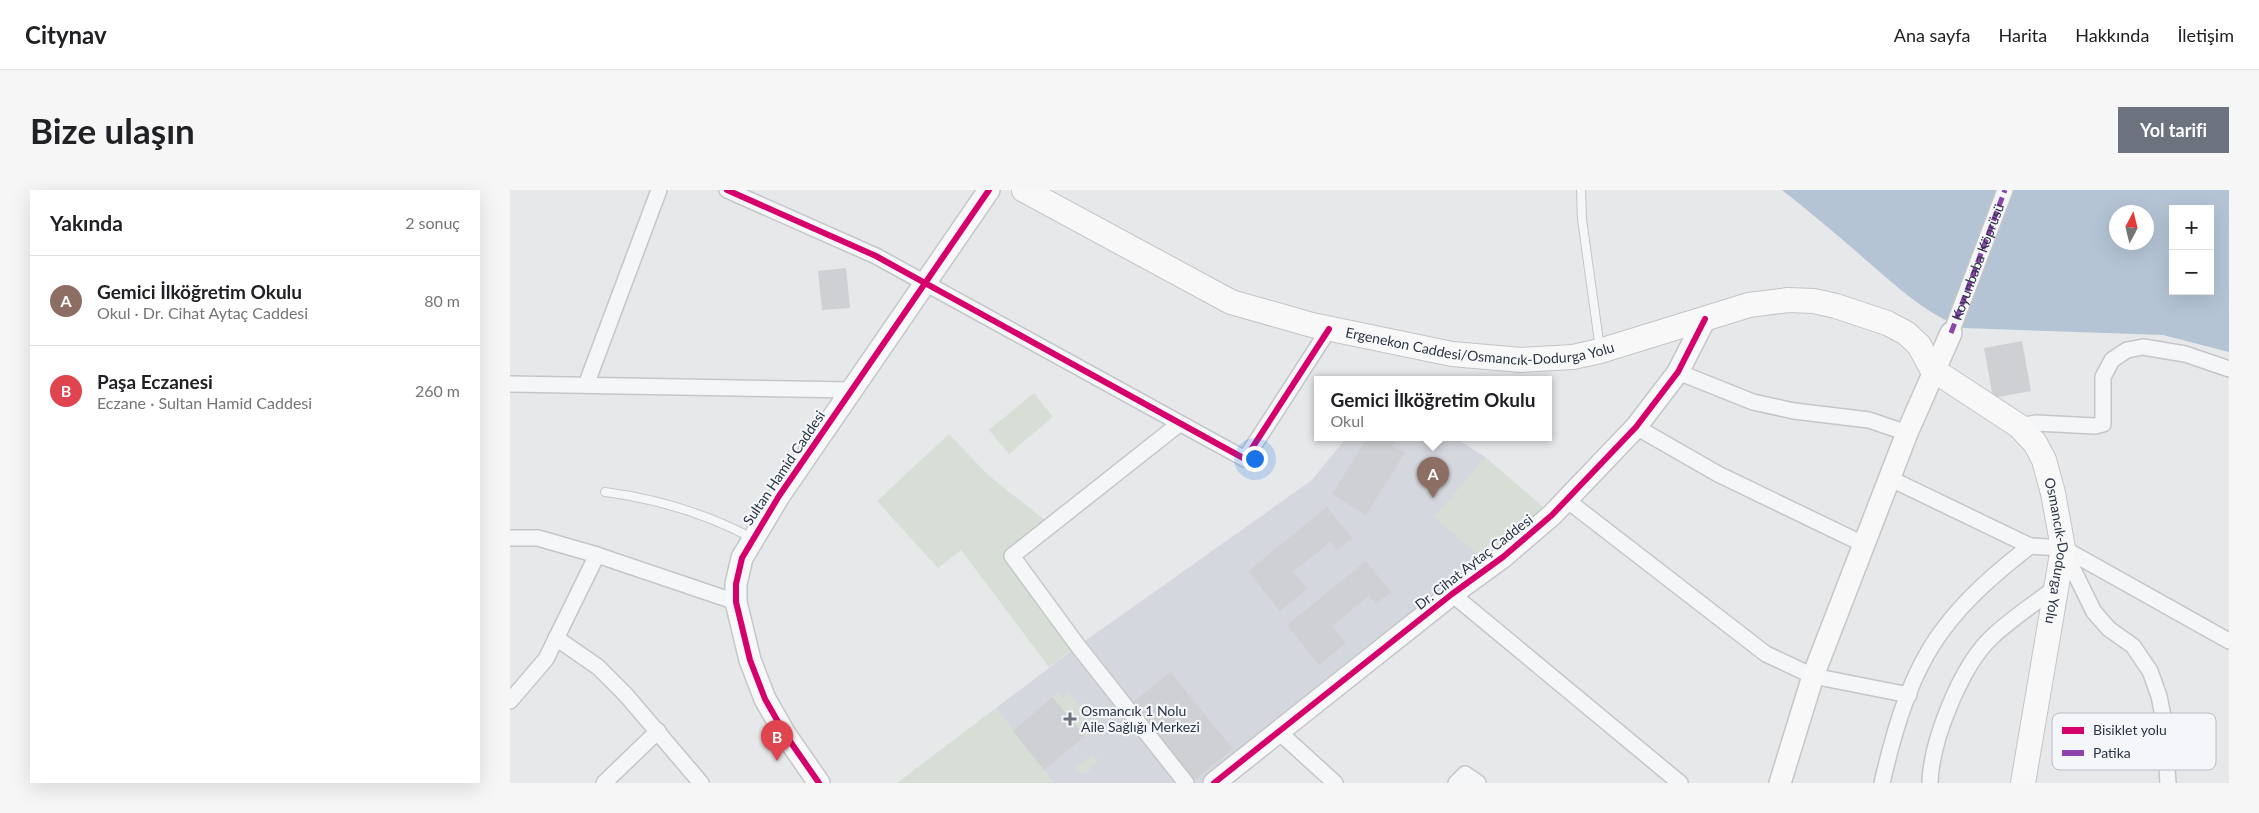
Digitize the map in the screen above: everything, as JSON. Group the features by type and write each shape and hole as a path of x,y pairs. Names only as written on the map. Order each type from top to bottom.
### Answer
{"main road":[{"name":"Ergenekon Caddesi/Osmancık-Dodurga Yolu","path":"1024,190 1232,302 1283,318 1329,329 1452,354 1492,359 1545,360 1572,357 1600,351 1749,305 1772,301 1801,300 1826,303 1875,319 1906,333 1919,345 1928,364 1934,371"},
{"name":"Osmancık-Dodurga Yolu","path":"1934,371 2019,426 2035,443 2044,460 2053,493 2062,548 2023,783"}],"street":[{"path":"586,385 659,190"},
{"path":"727,190 876,256 1245,459 1329,329"},
{"name":"Sultan Hamid Caddesi","path":"819,783 785,734 765,699 750,660 736,602 739,569 752,538 989,190"},
{"name":"Koyunbaba Köprüsü","path":"1950,334 2005,190"},
{"name":"Dr. Cihat Aytaç Caddesi","path":"1214,783 1452,594 1517,546 1568,501 1636,427 1678,372 1705,319"},
{"path":"1780,783 1813,676 1906,433 1950,334"},
{"path":"2019,426 2036,423 2103,424 2103,377 2112,360 2127,350 2143,347 2185,354 2229,369"},
{"path":"1678,372 1729,394 1761,404 1794,411 1868,420 1906,433"},
{"path":"510,384 852,390"},
{"path":"1179,424 1012,556 1078,646 1186,783"},
{"path":"1636,427 1718,474 1863,544"},
{"path":"1889,478 2030,546 2062,548 2229,641"},
{"path":"1568,501 1751,644 1783,664 1813,676 1909,695"},
{"path":"510,538 538,538 597,555 736,602"},
{"path":"1882,783 1900,718 1909,695 1921,666 1942,631 1987,580 2030,546"},
{"path":"2062,548 2094,612 2109,629 2133,646 2150,671 2159,696 2162,713"},
{"path":"510,701 546,659 597,555"},
{"path":"1930,783 1943,722 1960,685 1978,654 1998,632 2055,588"},
{"path":"1452,594 1680,783"},
{"path":"556,638 598,668 658,731 701,783"},
{"path":"604,783 658,731"},
{"path":"1279,732 1335,783"},
{"path":"2167,770 2168,783"},
{"path":"1456,783 1465,774 1478,783"}],"lane":[{"path":"1581,190 1582,219 1600,351"},
{"path":"605,492 657,501 683,508 730,526 752,538"}],"shaded area":[{"path":"1034,393 1053,417 1009,454 989,430"},
{"path":"949,434 989,476 1051,525 1012,556 1078,646 1049,667 961,550 938,568 877,501"},
{"path":"1344,441 1460,441 1485,457 1552,515 1214,783 1054,783 996,708 1078,646 1312,480"},
{"path":"1485,457 1552,515 1491,566 1434,517"},
{"path":"1058,692 1063,698 1069,693 1097,726 1085,736 1052,697"},
{"path":"996,708 1054,783 897,783"},
{"path":"1093,754 1098,759 1096,764 1085,774 1078,773 1076,770 1077,765"}],"water":[{"path":"1782,190 2229,190 2229,352 2163,335 1964,328 1924,308"}],"building":[{"path":"846,268 850,308 822,310 818,271"},
{"path":"2022,341 2031,391 1993,398 1984,348"},
{"path":"1365,441 1396,441 1393,446 1405,453 1366,515 1332,494"},
{"path":"1327,507 1352,538 1337,550 1330,542 1293,572 1307,589 1280,611 1248,571"},
{"path":"1366,561 1391,592 1376,604 1369,596 1332,626 1346,643 1319,665 1287,625"},
{"path":"1170,672 1233,749 1194,780 1132,703"},
{"path":"1052,697 1085,736 1044,770 1013,731"}],"marked path":[{"path":"1951,333 2005,190"}],"cycle path":[{"path":"727,190 876,256 1245,459 1329,329"},
{"path":"819,783 785,734 765,699 750,660 736,602 736,584 742,558 779,496 989,190"},
{"path":"1214,783 1452,594 1503,557 1552,515 1636,427 1678,372 1705,319"}],"place":[{"name":"Gemici İlköğretim Okulu","path":"1433,498"},
{"name":"Osmancık 1 Nolu Aile Sağlığı Merkezi","path":"1070,719"},
{"name":"Paşa Eczanesi","path":"777,761"}]}
